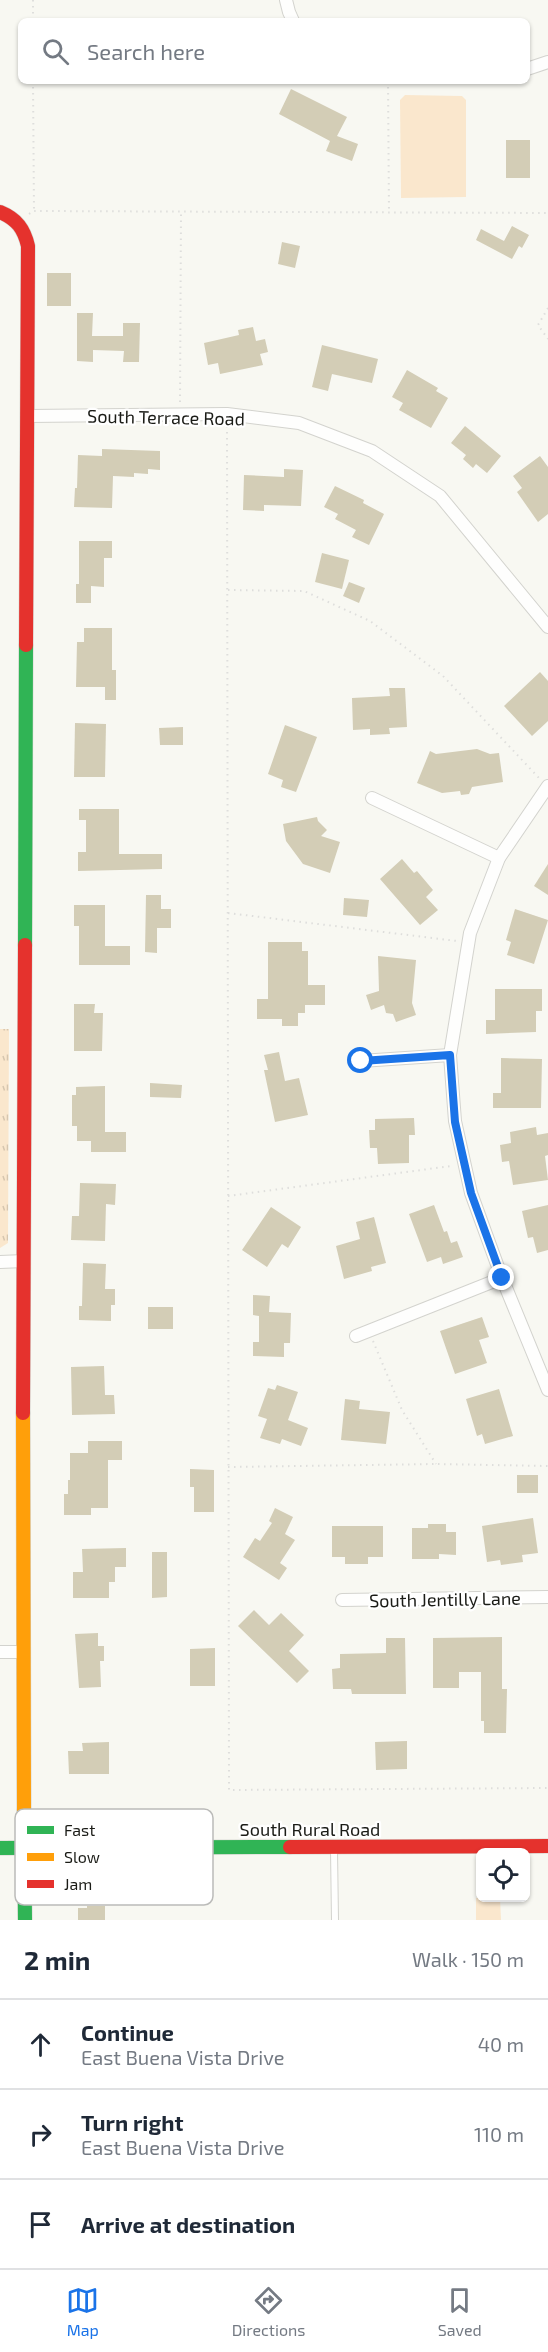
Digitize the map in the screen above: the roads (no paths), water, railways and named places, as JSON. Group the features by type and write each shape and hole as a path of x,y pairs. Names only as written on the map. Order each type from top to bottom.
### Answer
{"street":[{"path":"286,0 291,18"},
{"path":"530,68 548,62"},
{"path":"0,212 17,221 22,227 28,246 22,1652 24,1809"},
{"name":"South Terrace Road","path":"28,416 227,414 299,423 372,451 440,496 548,627"},
{"path":"548,786 499,858 470,933 450,1055 455,1122 471,1193 502,1278 548,1390"},
{"path":"372,798 499,858"},
{"path":"361,1061 450,1055"},
{"path":"0,1262 24,1262"},
{"path":"356,1336 502,1278"},
{"name":"South Jentilly Lane","path":"342,1600 548,1597"},
{"path":"0,1652 22,1652"},
{"name":"South Rural Road","path":"213,1847 548,1846"}],"lane":[{"path":"334,1847 336,1920"}]}
